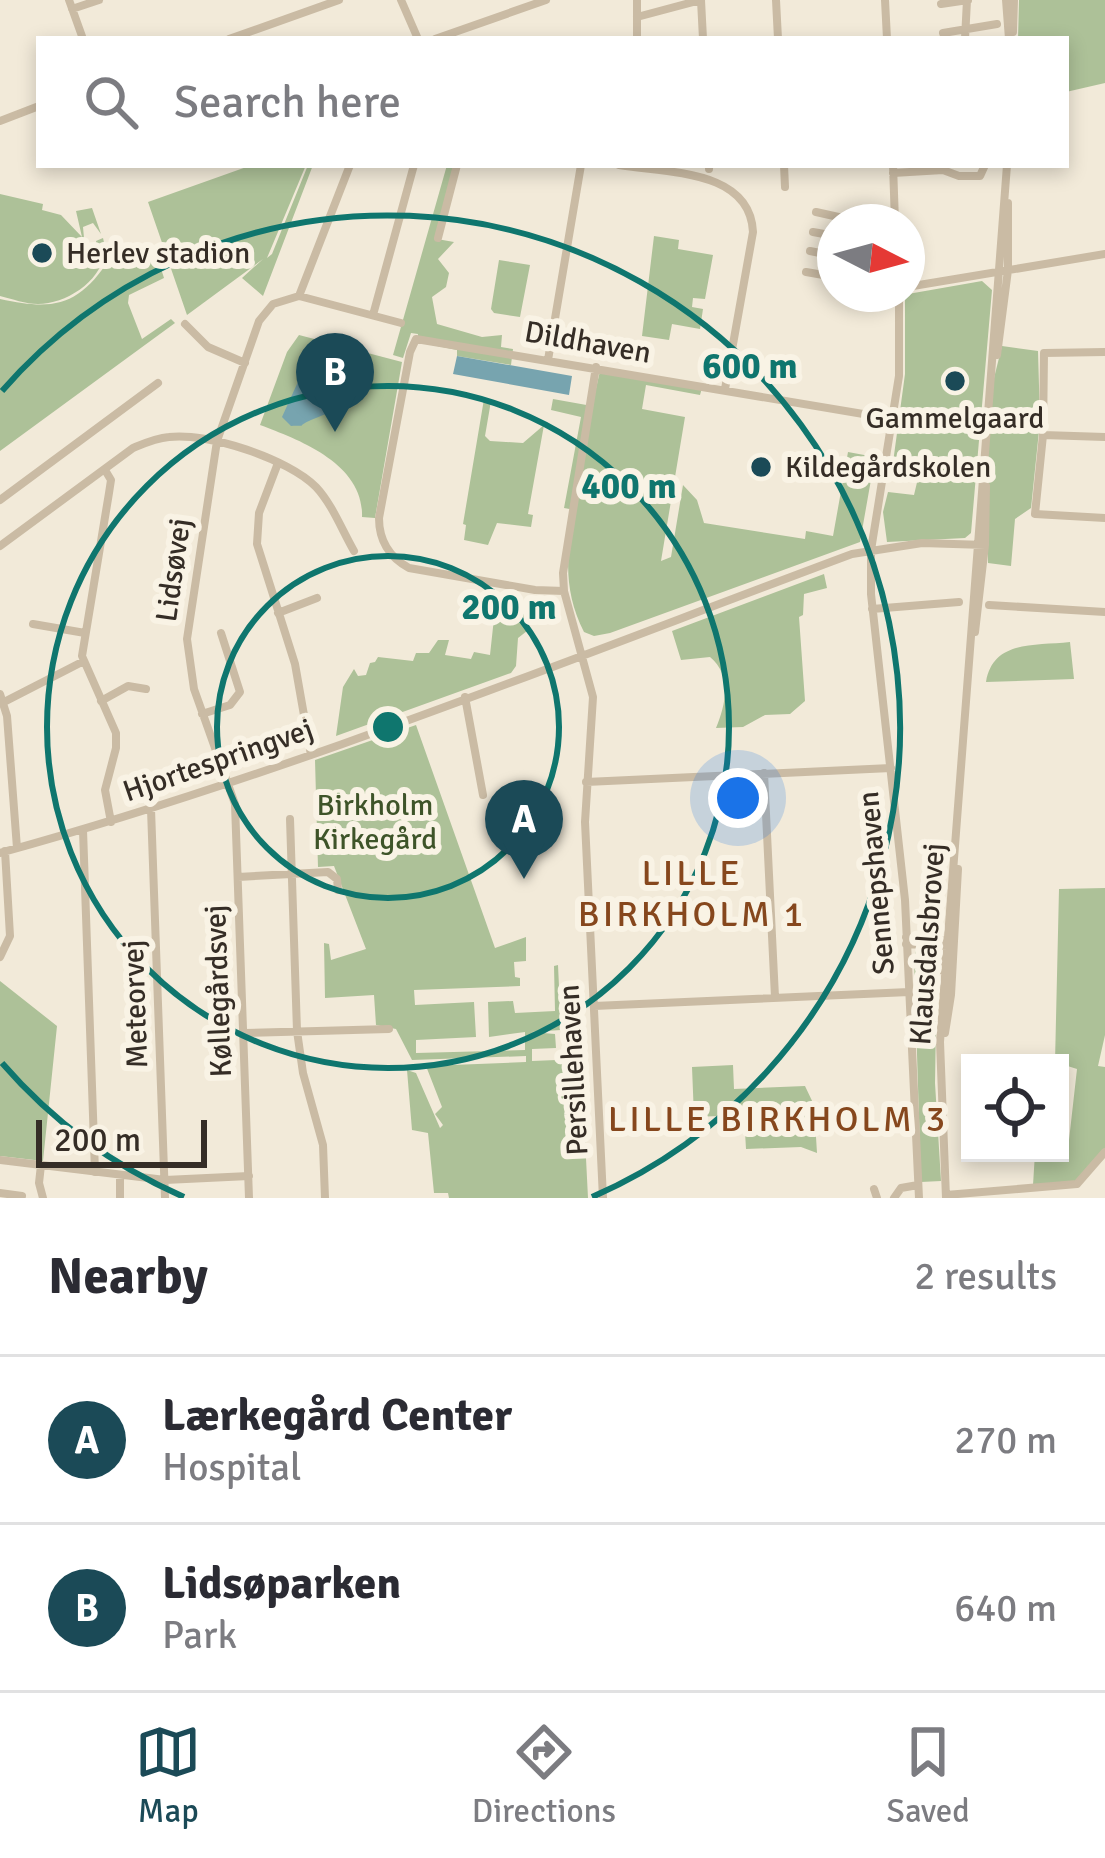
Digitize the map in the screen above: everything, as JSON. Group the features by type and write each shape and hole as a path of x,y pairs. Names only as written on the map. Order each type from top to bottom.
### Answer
{"street":[{"path":"81,36 71,4 99,0"},
{"path":"237,36 339,0"},
{"path":"401,0 417,36"},
{"path":"444,36 546,0"},
{"path":"637,0 637,36"},
{"path":"637,17 701,0 703,36"},
{"path":"776,0 778,36"},
{"path":"885,0 887,36"},
{"path":"941,4 968,0 965,34"},
{"path":"1010,0 1011,36"},
{"path":"943,33 965,34 997,24"},
{"path":"0,121 36,107"},
{"path":"349,168 299,296 401,323"},
{"path":"373,315 412,168"},
{"path":"438,238 456,168"},
{"path":"548,360 580,168"},
{"path":"638,168 716,181 736,192 749,211 753,232 724,389"},
{"path":"784,168 785,187"},
{"path":"894,204 893,169 980,176 984,168"},
{"name":"Klausdalsbrovej","path":"940,1084 970,649 980,611 984,466 1003,271 1007,168"},
{"path":"810,251 817,252"},
{"path":"925,284 1105,254"},
{"path":"806,272 817,274"},
{"name":"Lidsøvej","path":"228,783 190,673 188,622 217,441 264,314 281,299 299,296"},
{"name":"Sennepshaven","path":"899,312 899,376 871,550 872,609 910,942 919,1198"},
{"path":"185,324 208,346 245,363"},
{"name":"Dildhaven","path":"564,591 410,568 394,559 384,544 379,518 416,338 893,419"},
{"path":"1105,352 1044,353 1035,514 1105,518"},
{"path":"583,655 564,591 563,566 596,368"},
{"path":"0,500 158,383"},
{"path":"1043,435 1105,437"},
{"path":"0,546 149,441 180,436 217,441 303,476 321,492 354,551"},
{"path":"278,463 256,534 295,664 311,755"},
{"path":"105,470 111,480 110,493 82,662 117,741 105,790 111,821"},
{"name":"Hjortespringvej","path":"3,852 152,809 311,755 871,550 922,543 981,545"},
{"path":"278,613 317,598"},
{"path":"872,609 959,602"},
{"path":"989,605 1105,612"},
{"path":"1069,628 1070,611"},
{"path":"33,624 85,633"},
{"path":"202,714 230,705 240,692 221,633"},
{"name":"Persillehaven","path":"583,655 593,724 586,782 603,1198"},
{"path":"17,848 2,698 82,662"},
{"path":"101,701 128,686 146,689"},
{"path":"465,697 483,795"},
{"path":"586,782 891,768"},
{"path":"764,773 775,998"},
{"name":"Køllegårdsvej","path":"228,783 235,804 249,1198"},
{"name":"Meteorvej","path":"152,809 165,1198"},
{"path":"290,820 297,1031 323,1145 325,1198"},
{"path":"83,830 95,1172"},
{"path":"0,956 10,936 3,852"},
{"path":"238,877 331,873 338,890"},
{"path":"910,942 950,943"},
{"path":"910,942 938,955 945,976"},
{"name":"Klausdalsbrovej","path":"946,1197 940,1084 950,943"},
{"path":"594,1006 909,992"},
{"path":"244,1033 389,1028"},
{"path":"946,1197 1077,1184 1105,1152"},
{"path":"0,1160 165,1180 248,1176"},
{"path":"41,1165 43,1198"},
{"path":"120,1174 120,1198"},
{"path":"894,1198 907,1185 918,1185"},
{"path":"0,1193 22,1196"}],"green space":[{"path":"1019,0 1105,0 1105,83 1069,91 1069,36 1018,36"},
{"path":"244,168 305,168 267,258 307,168 312,168 263,296 242,278 263,259 187,315 148,202"},
{"path":"446,168 454,168 437,239 454,242 438,259 449,273 446,287 432,297 437,324 482,337 502,335 501,347 513,349 511,365 457,356 457,350 417,342 418,334 411,333 403,358 393,355"},
{"name":"Herlev stadion","path":"0,194 43,204 42,210 61,215 82,237 76,211 92,208 101,234 93,223 83,227 85,249 97,246 96,241 103,238 104,251 95,275 75,293 50,303 0,296"},
{"path":"654,236 679,240 678,249 713,255 705,299 693,298 692,307 703,309 700,329 672,324 669,340 642,336"},
{"path":"157,256 164,278 129,295 128,303 142,339 171,319 175,323 0,451 0,299 36,304 64,301 88,286 111,257 119,268"},
{"path":"499,260 530,265 520,317 491,309"},
{"path":"982,281 992,290 971,533 965,538 887,542 883,512 888,492 914,495 919,474 892,470 905,374 905,312 925,312 925,291"},
{"path":"299,335 402,362 375,518 362,517 353,482 327,457 260,425 287,352"},
{"path":"1002,346 1038,351 1040,421 1031,508 1015,519 1011,566 988,563 987,464 993,382"},
{"path":"600,371 702,388 700,395 646,385 642,409 685,417 661,561 671,557 683,485 697,500 704,523 805,539 806,531 833,536 848,452 875,457 860,542 610,633 594,636 584,632 572,601 568,572 575,510 564,508 581,417 551,410 553,399 592,406"},
{"path":"484,399 491,401 485,436 490,441 523,443 544,425 528,514 533,515 531,527 497,523 488,545 464,540 463,524"},
{"path":"824,574 827,588 804,594 799,617 805,701 790,714 765,715 743,727 716,728 724,700 722,672 710,657 681,660 672,631"},
{"path":"495,609 525,614 527,631 518,638 511,673 336,736 343,687 354,669 358,676 366,675 378,657 413,661 416,653 429,653 438,640 449,640 445,655 471,659 474,652 490,655"},
{"path":"1070,642 1074,679 986,682 990,668 1006,652"},
{"name":"Birkholm Kirkegård","path":"416,725 495,948 526,937 526,961 514,962 520,986 414,990 415,1005 474,1002 476,1037 416,1040 416,1053 525,1050 525,1032 489,1037 488,1002 513,1001 515,1013 555,1011 554,966 558,965 561,1030 531,1032 555,1034 556,1048 532,1049 532,1061 581,1059 588,1198 449,1198 448,1193 434,1193 428,1133 412,1130 407,1070 416,1073 440,1128 443,1125 435,1114 442,1107 426,1066 526,1062 526,1056 412,1060 396,1029 376,1025 374,995 325,998 324,943 329,944 331,960 366,949 334,866 318,867 315,760"},
{"path":"1105,888 1105,1035 1098,1066 1105,1067 1105,1150 1076,1182 1033,1185 1034,1162 1069,1162 1077,1069 1069,1066 1069,1054 1055,1054 1059,889"},
{"path":"925,950 937,964 935,1083 941,1181 921,1182 914,958 916,951"},
{"path":"0,981 57,1026 43,1161 0,1156"},
{"path":"733,1065 734,1089 805,1086 814,1105 817,1153 801,1147 746,1149 744,1115 694,1117 692,1067"}],"water":[{"path":"457,356 572,376 569,395 453,374"},
{"path":"320,358 338,368 345,399 330,412 291,426 282,417 307,362"}],"place":[{"name":"Herlev stadion","path":"42,253"},
{"name":"Gammelgaard","path":"955,381"},
{"name":"Lidsøparken","path":"335,432"},
{"name":"Kildegårdskolen","path":"761,467"},
{"name":"Lærkegård Center","path":"524,879"}],"district":[{"name":"LILLE BIRKHOLM 1","path":"692,892"},
{"name":"LILLE BIRKHOLM 3","path":"778,1118"}]}
